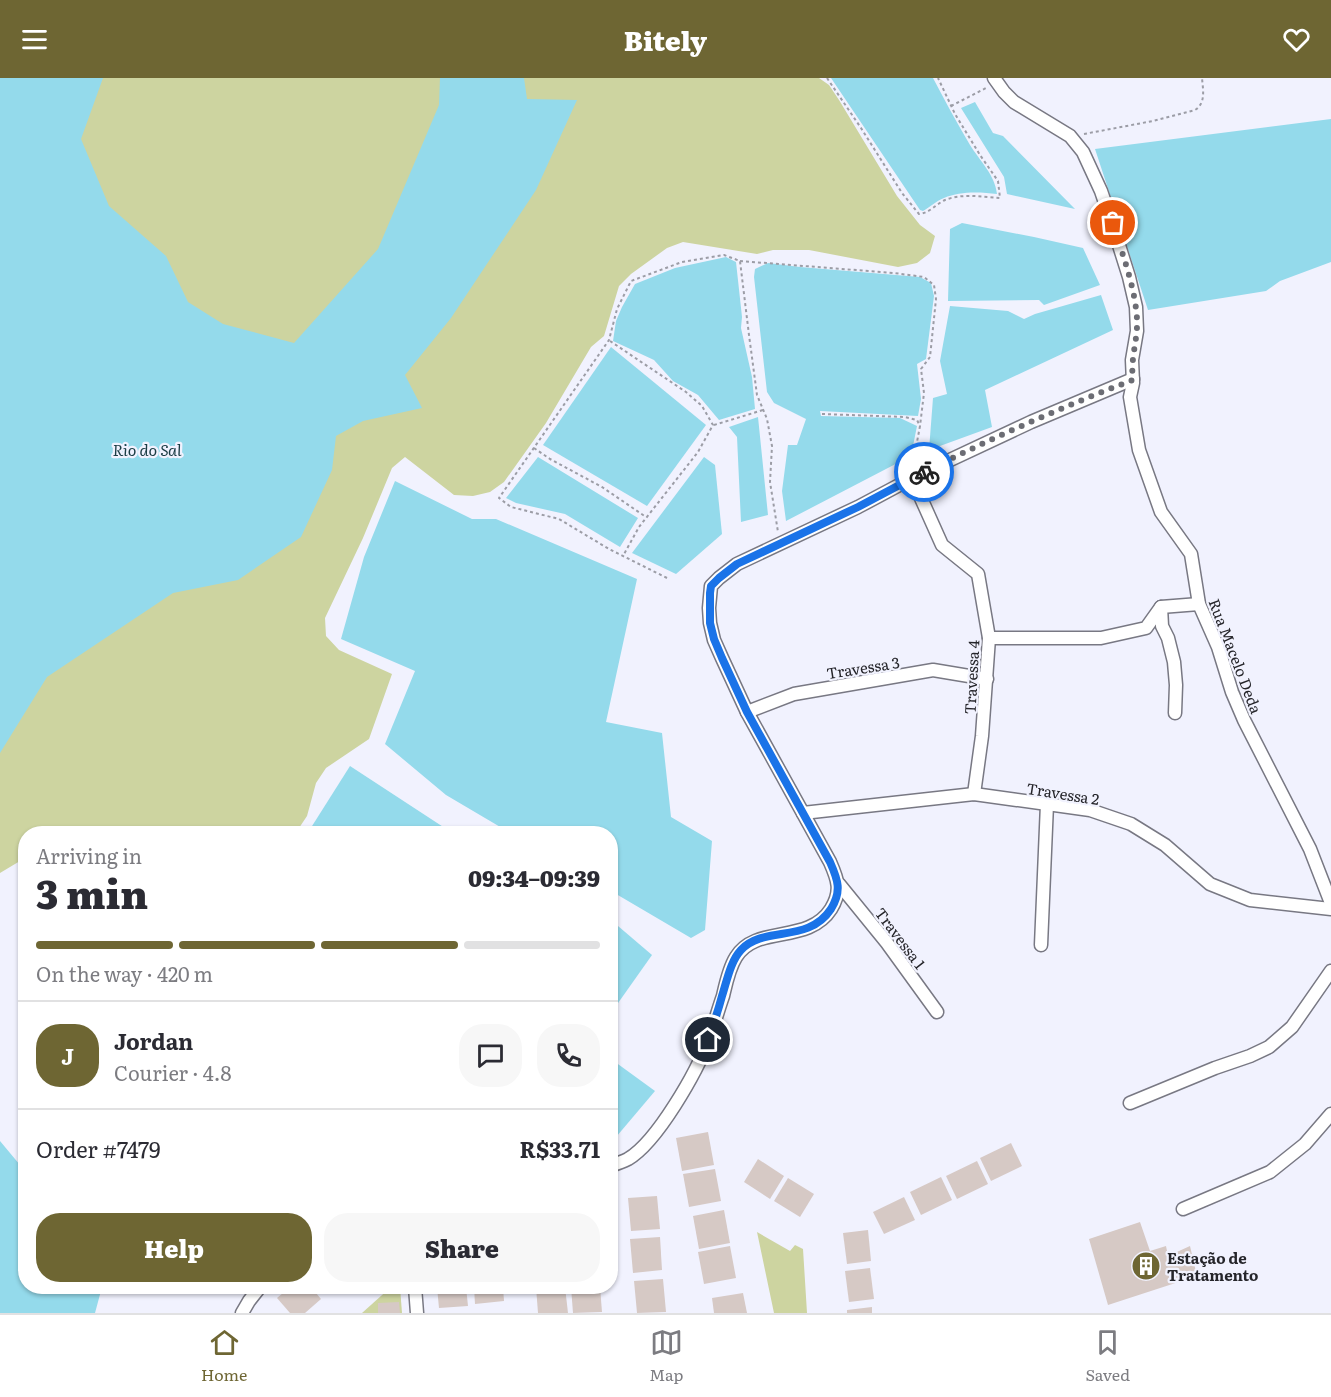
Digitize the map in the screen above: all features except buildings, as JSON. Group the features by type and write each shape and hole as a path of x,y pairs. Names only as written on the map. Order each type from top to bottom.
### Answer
{"street":[{"path":"995,80 1014,102 1070,136"},
{"name":"Rua Macelo Deda","path":"1070,136 1083,152 1101,191 1129,277 1137,318 1137,339 1132,360 1133,380 1130,397 1139,450 1161,513 1191,554 1199,604 1218,647 1232,692 1310,849 1331,903"},
{"path":"780,544 858,507 915,476 1031,422 1133,380"},
{"name":"Travessa 4","path":"915,476 942,544 978,574 989,638 982,736 974,794"},
{"name":"Travessa 1","path":"780,544 737,564 711,586 710,623 714,639 747,712 830,862 839,884 887,943 937,1012"},
{"path":"989,638 1101,638 1146,628 1161,607 1199,604"},
{"path":"1161,607 1162,626 1168,638 1174,662 1175,713"},
{"name":"Travessa 3","path":"747,712 794,694 933,670 987,679"},
{"name":"Travessa 2","path":"803,813 974,794 1090,810 1131,824 1165,845 1210,884 1250,900 1331,909"},
{"path":"1041,945 1047,804"},
{"path":"618,1163 634,1155 644,1145 671,1111 699,1065 736,956 747,945 758,940 804,930 819,922 832,907 839,884"},
{"path":"1130,1103 1269,1047 1292,1027 1331,971"},
{"path":"1183,1209 1270,1172 1305,1144 1331,1114"},
{"path":"242,1313 254,1294"},
{"path":"416,1294 417,1313"}],"path":[{"path":"827,78 902,193 919,214 924,214 946,200 967,196 1000,198 998,181 951,106 938,78"},
{"path":"1070,136 1153,121 1195,110 1202,102 1202,78"},
{"path":"951,106 995,80"},
{"path":"667,578 559,519 511,507 499,498 609,340 617,309 631,281 682,262 723,255 740,261 924,277 934,285 936,299 930,357 921,369 924,393 915,476"},
{"path":"740,261 748,335 758,394 772,446 770,482 780,544"},
{"path":"609,340 686,392 702,406 713,425"},
{"path":"623,556 639,527 698,452 713,425 763,410"},
{"path":"822,414 905,417 916,420 920,426"},
{"path":"534,448 602,487 646,517"}],"green space":[{"path":"0,78 819,78 829,85 897,196 920,225 935,236 930,253 917,263 898,267 809,250 773,250 757,254 683,242 667,248 631,274 619,286 604,336 591,347 546,423 504,482 490,492 473,496 454,495 405,457 392,468 363,538 325,618 326,636 339,650 392,674 369,739 326,768 316,783 307,816 300,826 18,826 18,862 0,873"},
{"path":"757,1232 790,1251 795,1245 803,1249 807,1313 774,1313"},
{"path":"383,1294 401,1294 402,1313 362,1313"}],"water":[{"name":"Rio do Sal","path":"0,78 103,78 81,139 109,206 166,256 188,302 223,324 294,343 378,249 439,105 440,78 524,78 527,99 577,100 536,190 451,318 405,375 422,408 363,421 336,436 332,470 301,537 238,580 173,593 47,677 0,753"},
{"path":"831,78 933,78 970,145 990,174 997,194 957,194 941,199 923,211 920,210"},
{"path":"975,102 993,133 1003,136 1075,209 1007,194 1004,177 961,108"},
{"path":"1331,119 1331,262 1280,281 1266,291 1148,310 1095,149"},
{"path":"962,223 1083,248 1100,285 1044,305 1039,300 948,301 950,229"},
{"path":"726,257 736,262 742,317 741,328 752,377 755,409 719,420 698,395 673,381 654,360 613,341 616,321 635,284 675,268"},
{"path":"768,263 920,277 931,283 934,296 926,359 917,364 921,399 918,416 820,411 821,416 900,418 917,426 911,456 786,521 782,491 788,445 797,445 806,419 774,403 767,392 754,277 755,269"},
{"path":"1101,295 1113,330 985,390 992,427 929,450 933,398 947,394 940,361 950,306 1008,311 1024,319"},
{"path":"611,347 706,425 647,506 543,445"},
{"path":"758,417 768,515 741,522 737,437 729,427"},
{"path":"538,457 638,518 620,547 565,514 516,503 506,498"},
{"path":"704,457 715,465 722,534 676,574 632,553"},
{"path":"395,481 472,519 496,519 637,579 606,722 662,733 671,817 712,841 705,930 691,938 618,895 618,826 498,826 446,795 385,744 415,671 341,639 364,557"},
{"path":"350,766 442,826 312,826"},
{"path":"618,926 652,955 618,1003"},
{"path":"618,1064 655,1091 618,1135"},
{"path":"0,1141 18,1163 18,1294 100,1294 95,1313 0,1313"}],"way so far":[{"path":"924,472 1031,422 1133,380 1132,360 1137,339 1136,307 1113,223"}],"place":[{"name":"Estação de Tratamento","path":"1146,1266"}],"route":[{"path":"708,1040 730,971 740,951 758,940 804,930 819,922 832,907 839,884 830,862 747,712 722,658 710,623 711,586 737,564 825,524 924,472"}]}
